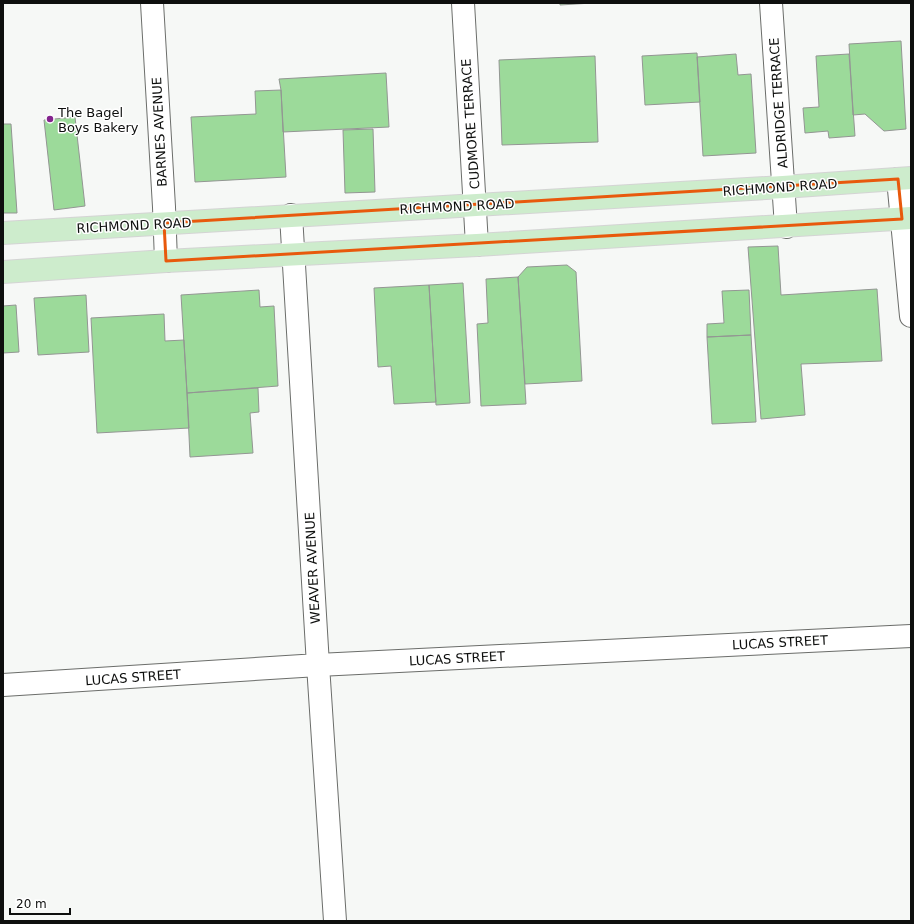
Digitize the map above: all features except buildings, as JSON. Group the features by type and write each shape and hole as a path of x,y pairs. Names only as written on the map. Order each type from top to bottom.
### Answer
{"main road":[{"name":"RICHMOND ROAD","path":"3,232 905,179"},
{"path":"3,272 906,219"}],"street":[{"name":"BARNES AVENUE","path":"152,3 166,262"},
{"name":"CUDMORE TERRACE","path":"463,3 477,245"},
{"name":"ALDRIDGE TERRACE","path":"771,3 786,226"},
{"path":"905,179 911,316"},
{"name":"WEAVER AVENUE","path":"291,215 335,921"},
{"name":"LUCAS STREET","path":"3,685 318,666 911,636"}],"highlighted area":[{"path":"898,179 902,219 166,261 164,223"}],"place":[{"name":"The Bagel Boys Bakery","path":"50,119"}]}
